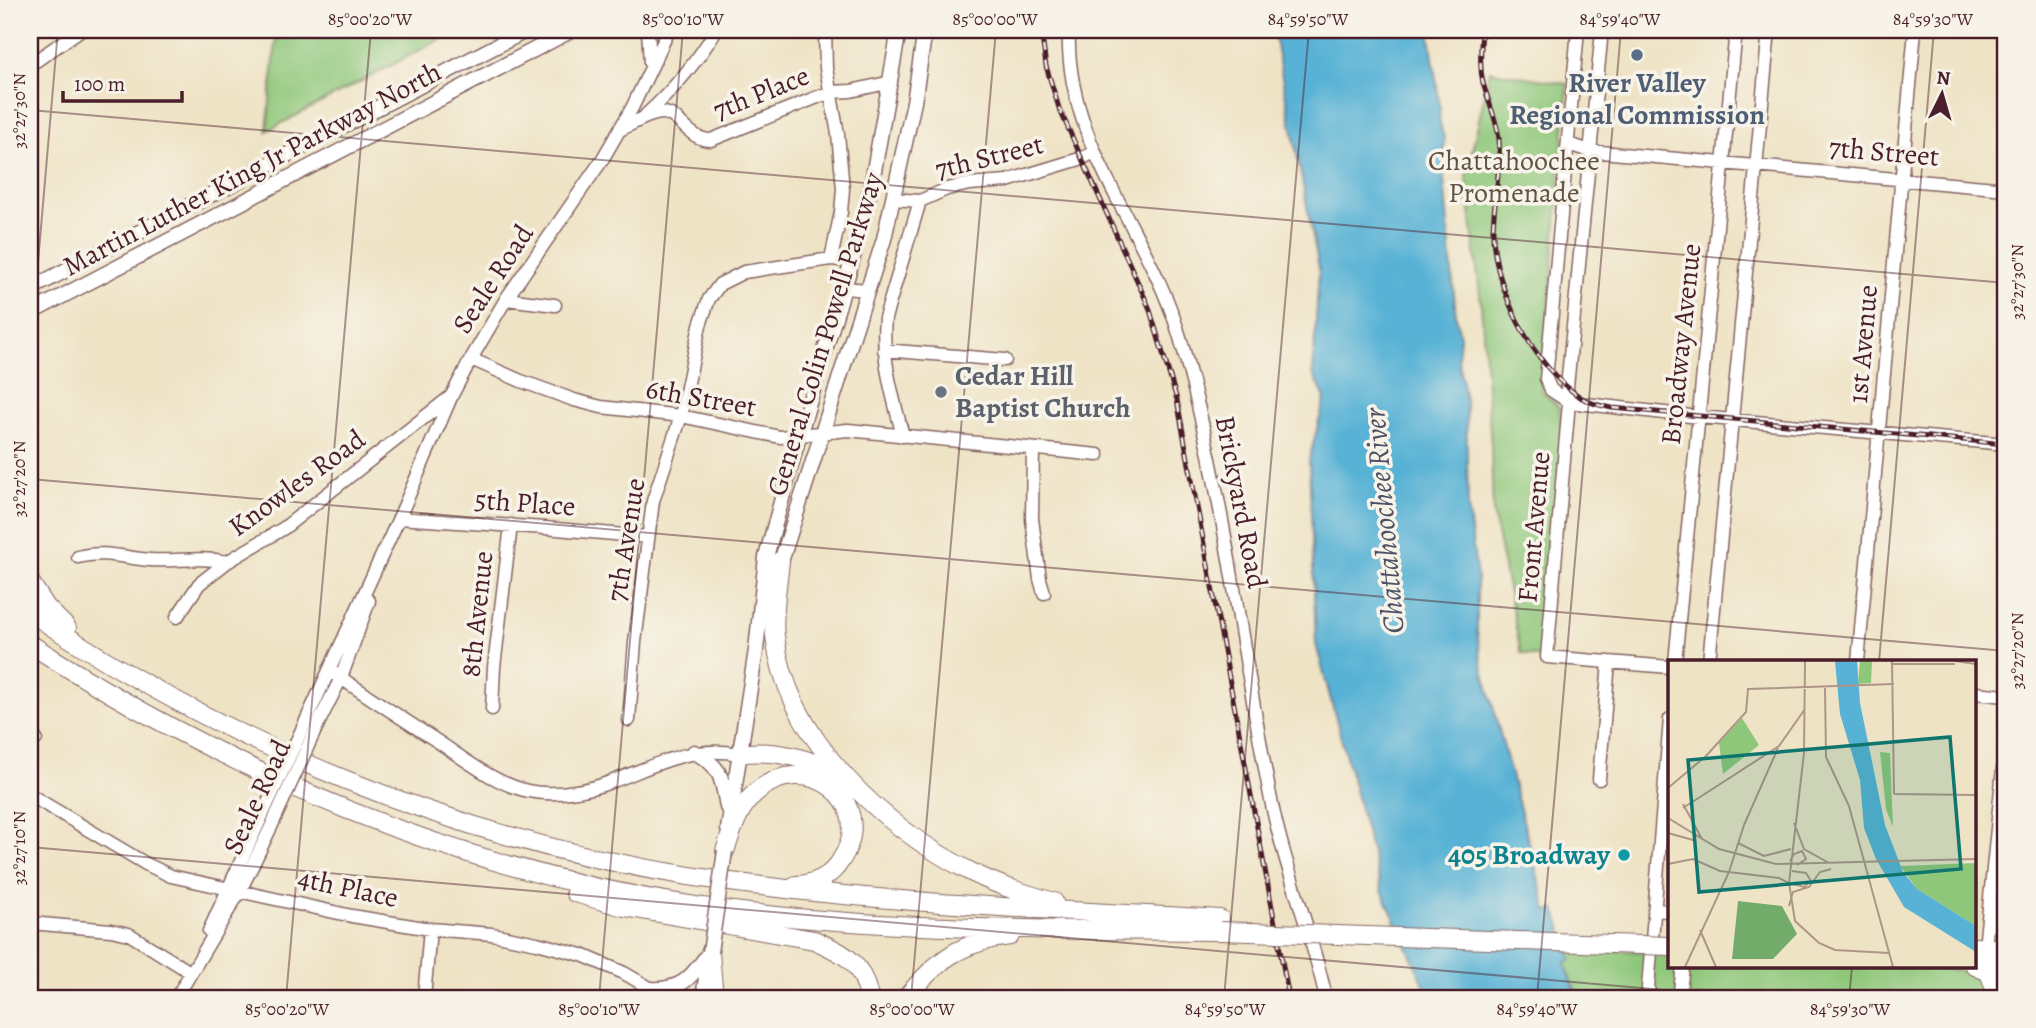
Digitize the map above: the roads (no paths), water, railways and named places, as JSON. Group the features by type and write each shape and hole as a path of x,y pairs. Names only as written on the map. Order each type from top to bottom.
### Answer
{"highway":[{"path":"780,561 774,634 784,677 803,719 860,792"},
{"path":"30,582 46,607 86,648"},
{"path":"30,612 86,648 225,726 339,777 506,835 687,876 830,895 1087,912 1220,925 1668,946"},
{"path":"30,645 118,699 215,752 343,808 484,857 569,891 624,907 814,940 840,951 855,963 865,979 869,998"},
{"path":"739,754 756,752 806,760 827,768 895,823 934,851 974,874 1017,892 1087,912"},
{"path":"739,754 823,781 838,793 849,808 853,827 849,846 829,875 808,885 764,887"},
{"path":"725,851 741,809 755,793 780,778 807,775"},
{"path":"484,857 610,890 748,913 869,924 1054,930 1220,925 1668,934"},
{"path":"906,998 926,973 948,955 991,938 1054,930"},
{"path":"1978,947 2006,949"},
{"path":"710,952 714,998"},
{"path":"1976,964 2006,966"},
{"path":"1976,965 1989,972 1995,989 2006,974"}],"main road":[{"name":"Martin Luther King Jr Parkway North","path":"30,289 527,30"},
{"name":"Martin Luther King Jr Parkway North","path":"30,313 572,30"},
{"name":"General Colin Powell Parkway","path":"703,998 756,650 766,557 852,261 872,182 899,30"},
{"name":"General Colin Powell Parkway","path":"756,650 780,561 868,290 894,199 914,102 925,30"},
{"path":"694,752 711,761 719,771 729,821"},
{"path":"651,989 670,989 680,985 710,952"}],"street":[{"path":"30,65 62,35 80,30"},
{"name":"Seale Road","path":"647,77 651,59 648,30"},
{"name":"Seale Road","path":"176,998 240,891 265,824 311,725 329,670 452,395 506,299 582,191 620,130 669,30"},
{"path":"640,121 671,91 716,30"},
{"path":"825,30 843,189 831,259 852,261"},
{"name":"Brickyard Road","path":"1069,30 1071,72 1076,99 1094,152 1158,281 1184,353 1216,497 1277,832 1326,998"},
{"path":"1578,30 1546,379 1551,390 1569,402 1699,417 2006,444"},
{"name":"Front Avenue","path":"1602,30 1567,387 1569,402 1547,657 1609,662"},
{"name":"Broadway Avenue","path":"1675,660 1736,30"},
{"name":"Broadway Avenue","path":"1709,660 1769,30"},
{"name":"1st Avenue","path":"1858,660 1915,30"},
{"name":"7th Place","path":"620,130 655,114 670,114 688,132 702,140 711,140 830,92 852,91 891,82"},
{"name":"7th Street","path":"1567,144 1590,151 2006,189"},
{"name":"7th Street","path":"894,199 920,201 947,189 1021,178 1094,152"},
{"path":"903,436 884,350 884,318 920,201"},
{"name":"7th Avenue","path":"629,720 653,501 681,416 700,325 713,292 727,279 744,272 831,259"},
{"path":"844,288 868,290"},
{"path":"506,299 555,305"},
{"path":"860,315 884,318"},
{"path":"884,350 1005,360"},
{"name":"6th Street","path":"471,359 522,381 601,407 681,416 780,437 848,430 1098,455"},
{"name":"Knowles Road","path":"177,617 193,590 227,562 284,528 452,395"},
{"path":"1033,449 1032,519 1044,593"},
{"name":"Seale Road","path":"311,725 328,704 341,678 399,518"},
{"name":"5th Place","path":"399,518 648,537"},
{"name":"8th Avenue","path":"492,709 495,653 511,525"},
{"path":"78,557 105,554 150,560 206,558 227,562"},
{"path":"1599,779 1609,662 1668,667"},
{"path":"329,670 469,762 509,786 527,791 554,793 599,786 694,752 739,754"},
{"path":"328,704 347,693 367,695"},
{"path":"1976,693 2006,696"},
{"path":"1978,947 2006,738"},
{"path":"1650,998 1647,988 1668,743"},
{"name":"4th Place","path":"30,795 163,873 352,916 430,929 492,934 582,955 624,973 667,998"},
{"name":"Seale Road","path":"190,972 227,889 265,824"},
{"path":"1654,909 1668,911"},
{"path":"30,923 129,934 190,972"},
{"path":"424,998 430,929"},
{"path":"1679,998 1683,968"}],"water":[{"name":"Chattahoochee River","path":"1273,30 1429,30 1440,107 1439,120 1444,138 1444,180 1460,337 1458,359 1466,405 1468,507 1477,577 1477,632 1482,665 1547,911 1555,909 1572,960 1565,963 1578,998 1430,998 1382,891 1316,644 1309,460 1325,398 1313,373 1319,268"}],"railway":[{"path":"1041,30 1046,66 1059,108 1149,307 1177,400 1289,998"},
{"path":"1482,30 1482,76 1499,139 1493,230 1500,276 1508,300 1532,347 1564,385 1585,400 1612,408 2006,444"}],"place":[{"name":"River Valley Regional Commission","path":"1637,55"},
{"name":"Cedar Hill Baptist Church","path":"941,392"},
{"name":"405 Broadway","path":"1624,855"}],"park label":[{"name":"Chattahoochee Promenade","path":"1514,177"}]}
